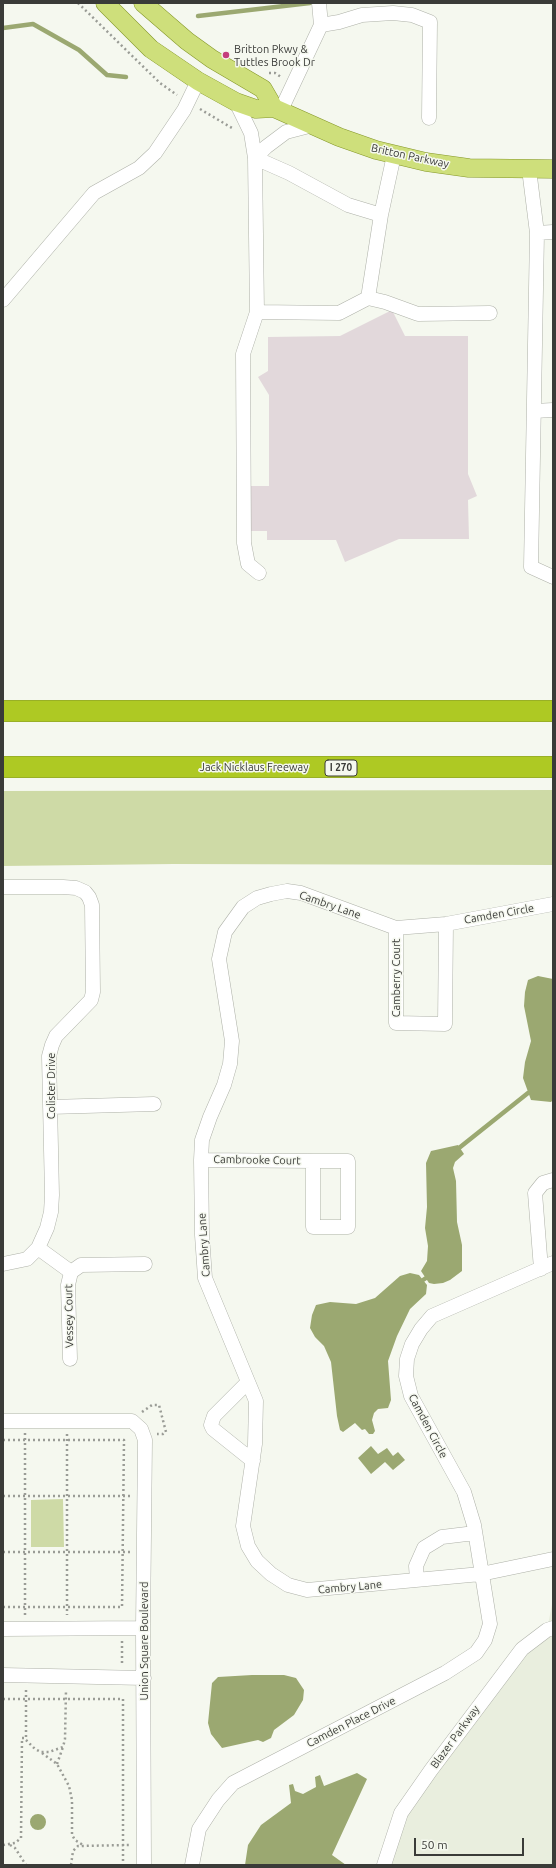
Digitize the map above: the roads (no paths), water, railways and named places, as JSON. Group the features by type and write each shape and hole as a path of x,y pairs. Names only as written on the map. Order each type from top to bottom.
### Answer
{"highway":[{"path":"3,711 528,711 553,709"},
{"name":"Jack Nicklaus Freeway","path":"3,767 553,767"}],"main road":[{"name":"Britton Parkway","path":"105,3 151,49 198,80 236,102 256,109 278,109 313,125 376,150 426,162 469,168 553,169"},
{"path":"143,3 187,41 212,59 263,89 278,109"}],"street":[{"path":"278,109 321,25 319,3"},
{"path":"321,25 339,22 362,15 393,14 412,15 430,22 429,118"},
{"path":"3,300 94,193 139,168 155,153 184,110 198,80"},
{"path":"236,102 251,133 255,158 258,312 243,354 244,543 248,564 259,573"},
{"path":"255,158 266,147 286,132 313,125"},
{"path":"368,298 381,215 394,155"},
{"path":"255,158 289,172 348,205 381,215"},
{"path":"529,169 536,233 531,567 553,577"},
{"path":"536,233 553,232"},
{"path":"258,312 339,313 368,298 385,302 418,314 490,313"},
{"path":"534,411 553,410"},
{"name":"Colister Drive","path":"3,887 63,887 85,892 92,905 93,992 91,1000 56,1036 49,1056 51,1212 47,1228 38,1248"},
{"name":"Cambry Lane","path":"446,924 396,928 301,893 287,891 257,898 243,907 225,932 219,959 232,1041 230,1064 224,1085 202,1140 202,1235 204,1278 256,1401 255,1444 243,1526 248,1546 258,1561 271,1574 288,1584 307,1590 481,1574 553,1559"},
{"name":"Camden Circle","path":"446,924 553,904"},
{"name":"Camberry Court","path":"396,928 396,1024 445,1024 446,924"},
{"path":"50,1107 154,1104"},
{"name":"Cambrooke Court","path":"201,1160 348,1161 348,1227 313,1227 312,1161"},
{"path":"549,1267 535,1193 543,1183 553,1180"},
{"path":"3,1264 27,1260 38,1248"},
{"name":"Vessey Court","path":"38,1248 71,1272"},
{"name":"Vessey Court","path":"70,1360 68,1285 71,1272 81,1265 145,1264"},
{"name":"Camden Circle","path":"481,1574 475,1533 464,1492 411,1396 406,1376 406,1359 415,1339 432,1316 549,1267"},
{"path":"248,1382 214,1416 211,1425 213,1429 253,1461"},
{"name":"Union Square Boulevard","path":"3,1421 132,1421 141,1429 145,1440 143,1628 144,1865"},
{"path":"417,1580 416,1566 424,1548 442,1537 475,1533"},
{"name":"Camden Place Drive","path":"192,1865 199,1829 218,1800 233,1782 445,1673 476,1653 485,1640 490,1624 481,1574"},
{"path":"3,1629 143,1628"},
{"name":"Blazer Parkway","path":"384,1865 401,1813 504,1670 522,1648 551,1632"},
{"path":"3,1675 66,1675 144,1678"}],"waterway":[{"path":"198,16 310,3"},
{"path":"3,28 33,24 79,50 107,75 126,77"},
{"path":"459,1148 528,1093"}],"place":[{"name":"Britton Pkwy & Tuttles Brook Dr","path":"226,55"}]}
